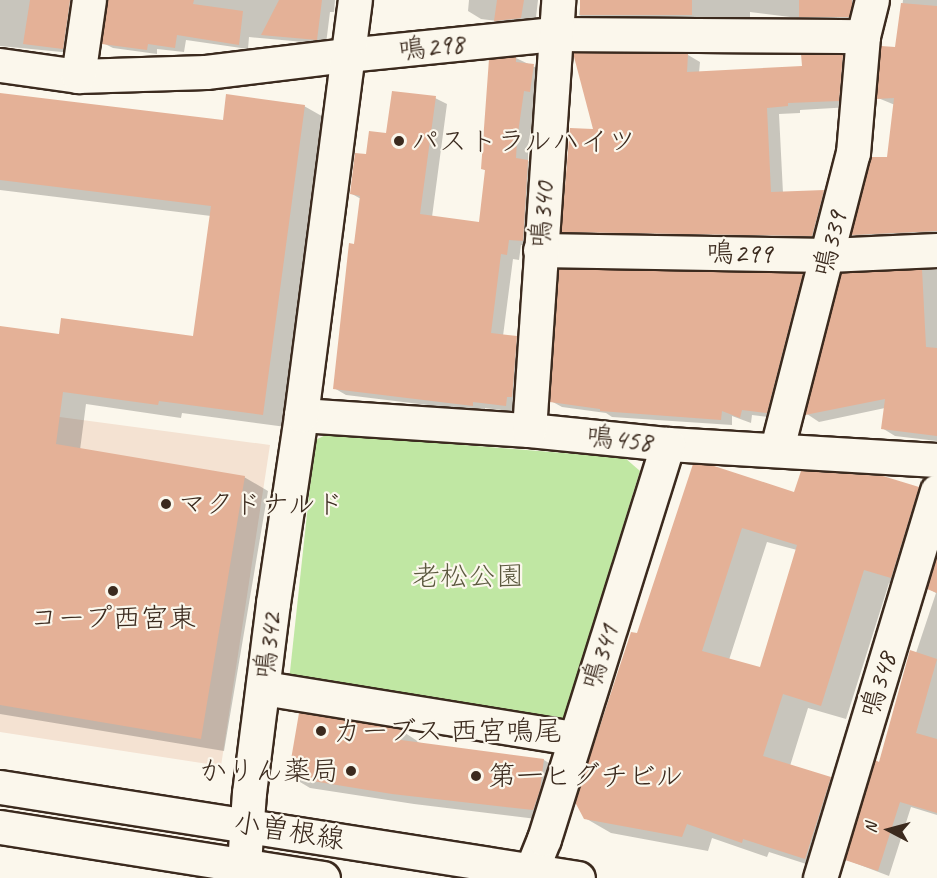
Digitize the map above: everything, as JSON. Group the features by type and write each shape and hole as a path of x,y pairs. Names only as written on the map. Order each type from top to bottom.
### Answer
{"street":[{"path":"78,76 89,0"},
{"path":"347,55 355,0"},
{"name":"鳴340","path":"530,430 540,250 546,44 558,0"},
{"name":"鳴339","path":"777,448 853,153 863,36 872,0"},
{"name":"鳴298","path":"0,64 78,76 206,72 347,55 546,44 863,36"},
{"name":"鳴342","path":"244,872 247,824 273,603 301,415 347,55"},
{"name":"鳴299","path":"540,250 828,255 937,250"},
{"name":"鳴458","path":"301,415 530,430 668,444 777,448 937,459"},
{"name":"鳴341","path":"531,871 544,839 668,444"},
{"name":"鳴348","path":"820,878 937,491"},
{"path":"264,688 574,738"},
{"name":"小曽根線","path":"0,787 247,824 578,878"},
{"name":"小曽根線","path":"0,827 244,872 323,878"}],"shaded area":[{"name":"コープ西宮東","path":"0,409 270,445 221,766 0,732"}],"green space":[{"name":"老松公園","path":"328,434 625,458 640,471 562,723 289,681 315,440"}],"building":[{"path":"30,0 70,0 63,49 23,44"},
{"path":"107,0 194,0 193,4 243,11 239,45 177,35 175,48 148,44 147,50 102,44"},
{"path":"279,0 322,0 317,40 261,35"},
{"path":"497,0 524,0 521,18 494,21"},
{"path":"580,0 692,0 692,15 580,15"},
{"path":"799,0 852,0 852,17 799,17"},
{"path":"901,3 937,6 937,231 851,235 871,157 887,157 894,98 876,99 881,46 895,47"},
{"path":"573,53 688,54 687,72 802,66 801,54 843,55 839,101 788,103 788,106 767,108 771,192 824,190 812,236 561,232 570,128 593,129"},
{"path":"516,57 516,62 534,64 530,92 524,91 517,140 516,158 528,160 523,241 509,240 507,255 501,254 491,333 517,336 512,397 507,397 506,406 473,402 473,406 333,389 349,243 354,244 360,196 350,194 355,153 366,154 369,131 386,133 392,91 436,96 420,214 479,222 485,170 481,169 489,59"},
{"path":"0,93 223,120 226,94 305,105 263,415 159,401 158,405 63,392 56,444 245,476 201,739 0,705 0,326 59,334 61,318 193,336 211,206 0,180"},
{"path":"559,269 803,273 767,413 742,410 740,418 722,411 721,420 600,411 600,409 550,402"},
{"path":"922,269 926,347 937,348 937,436 881,429 885,399 805,415 841,273"},
{"path":"693,464 711,465 794,492 801,471 883,476 919,487 891,578 864,570 821,706 783,694 763,756 831,777 805,859 743,839 742,843 687,824 682,837 584,819 575,802 631,632 637,633","holes":["742,528 797,545 760,667 702,651"]},
{"path":"937,556 937,593 927,589"},
{"path":"910,650 937,659 916,733 937,739 937,813 900,802 878,871 845,860 875,760 879,762"},
{"path":"299,713 403,729 401,740 544,759 540,790 533,810 392,794 288,777"}],"place":[{"name":"パストラルハイツ","path":"399,141"},
{"name":"マクドナルド","path":"166,504"},
{"name":"コープ西宮東","path":"113,591"},
{"name":"カーブス 西宮鳴尾","path":"321,731"},
{"name":"かりん薬局","path":"351,771"},
{"name":"第一ヒグチビル","path":"476,776"}]}
